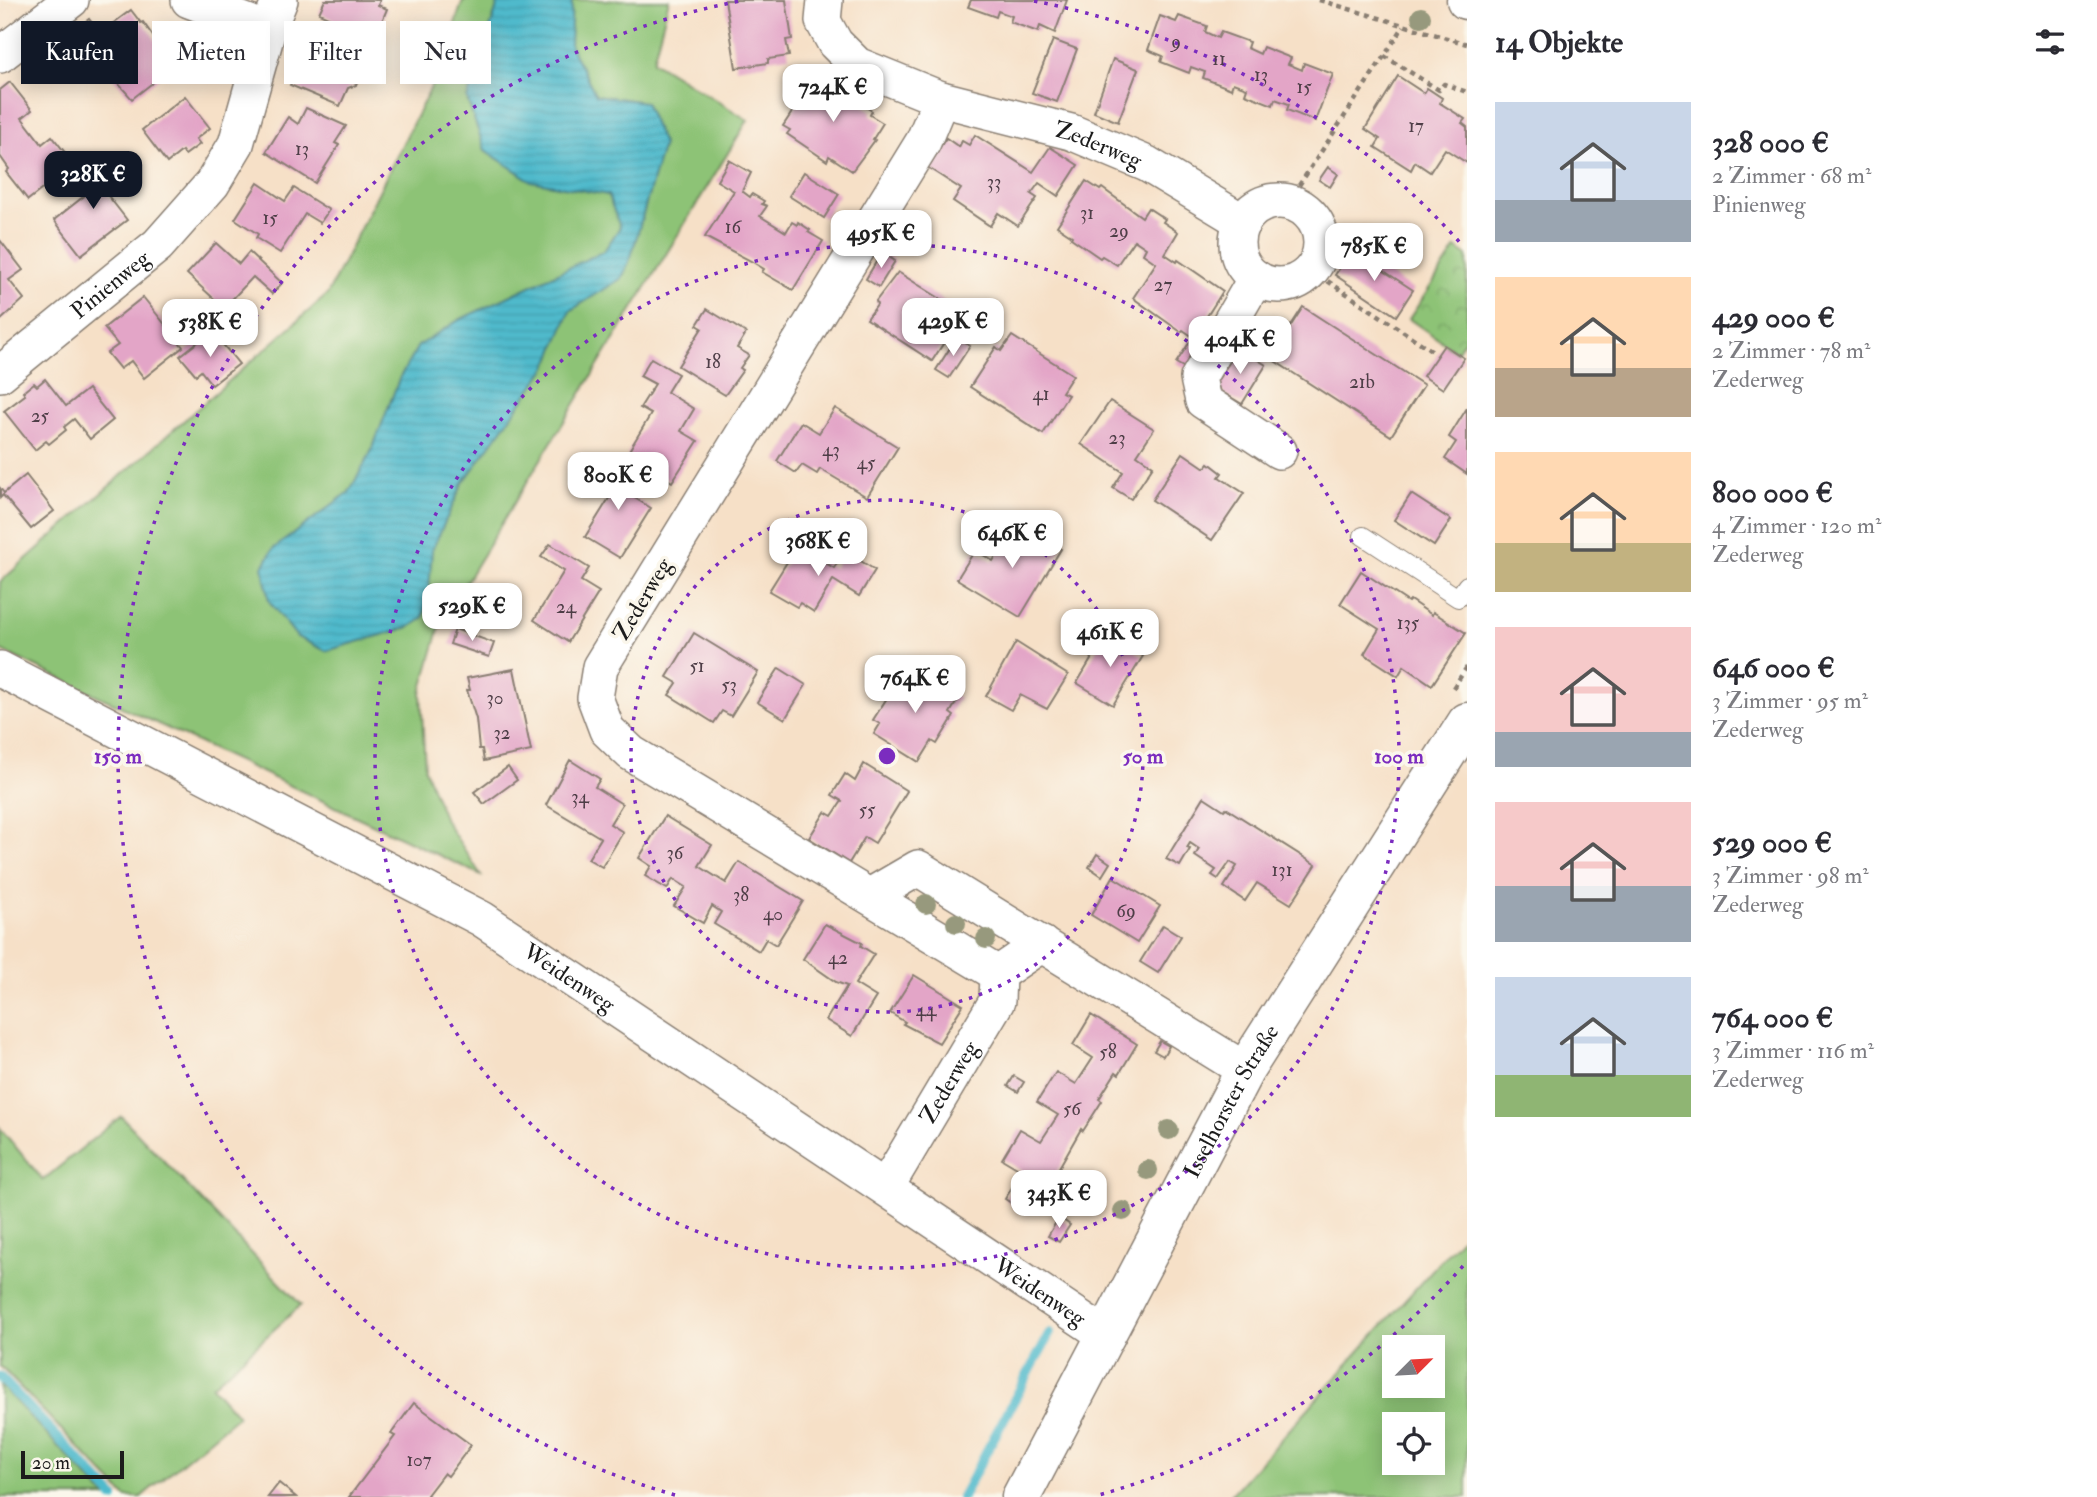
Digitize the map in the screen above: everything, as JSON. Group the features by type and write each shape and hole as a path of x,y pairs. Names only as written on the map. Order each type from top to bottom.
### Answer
{"street":[{"path":"0,55 71,0"},
{"name":"Pinienweg","path":"0,374 158,245 212,184 236,144 274,15 189,0"},
{"name":"Zederweg","path":"825,0 824,21 829,32 835,43 857,65 941,99 1071,132 1147,164 1243,222"},
{"name":"Zederweg","path":"886,1187 997,1001 998,974 631,753 607,730 595,698 600,667 923,142 941,99"},
{"path":"1269,201 1288,202 1308,211 1316,223 1321,236 1320,250 1311,270 1296,282 1268,284 1256,278 1246,268 1239,256 1237,243 1243,222 1256,207 1269,201"},
{"path":"1256,278 1198,378 1203,401 1279,451"},
{"name":"Weidenweg","path":"0,669 482,919 1107,1336"},
{"name":"Isselhorster Straße","path":"1021,1497 1245,1070 1467,722"},
{"path":"870,896 918,868 1245,1070"},
{"path":"998,974 1042,944"}],"lane":[{"path":"1363,536 1458,598 1467,585"}],"path":[{"path":"1318,0 1467,44"},
{"path":"1288,202 1404,26"},
{"path":"1384,56 1439,90 1444,84 1467,92"},
{"path":"1311,270 1434,352"}],"green space":[{"path":"463,0 669,0 653,61 748,120 441,623 421,693 425,769 445,820 481,875 0,650 0,582 327,295 432,84 491,84 491,21 456,21"},
{"path":"1456,248 1467,256 1467,336 1457,352 1409,319"},
{"path":"121,1116 301,1305 212,1386 238,1416 141,1497 126,1497 0,1366 0,1128 43,1180"},
{"path":"1467,1231 1467,1497 1229,1497"},
{"path":"0,1385 106,1497 0,1497"}],"water":[{"path":"499,0 572,0 570,46 596,95 645,102 663,144 631,257 622,278 570,311 547,367 463,483 432,550 429,590 423,618 410,627 326,651 297,637 269,601 263,567 273,549 349,492 371,452 400,377 418,346 459,320 604,251 620,227 608,195 531,181 485,150 467,99 472,84 491,84 491,25"}],"building":[{"path":"325,0 380,0 378,5 387,9 382,21 337,21 319,13"},
{"path":"725,0 786,0 792,39 786,40 789,56 768,59 768,63 736,68"},
{"path":"971,0 1067,0 1055,33 1040,26 1038,32 1010,22 1012,16 998,11 996,17 968,7"},
{"path":"131,10 152,35 152,83 132,99 119,84 138,84 138,21 116,21"},
{"path":"1160,16 1176,22 1179,16 1207,26 1205,32 1218,38 1221,32 1249,42 1247,48 1260,54 1263,47 1291,58 1288,64 1302,70 1304,63 1333,74 1315,121 1287,110 1289,104 1275,99 1273,105 1245,94 1247,88 1233,83 1231,89 1203,78 1205,72 1191,67 1189,73 1161,62 1163,56 1148,50"},
{"path":"1053,40 1077,49 1057,102 1032,93"},
{"path":"1113,59 1138,69 1118,122 1094,112"},
{"path":"822,72 837,82 832,90 851,103 854,99 872,111 870,115 883,123 873,139 875,140 852,171 829,156 827,161 787,134 790,130 783,126 814,79"},
{"path":"1398,76 1424,93 1427,88 1442,98 1440,103 1465,119 1462,123 1467,127 1467,163 1445,149 1430,172 1415,162 1411,170 1375,147 1380,139 1365,129"},
{"path":"10,82 32,110 22,118 42,144 52,136 74,164 28,200 6,172 9,169 0,156 0,90"},
{"path":"356,84 348,88 340,106 290,85"},
{"path":"185,96 210,128 196,139 200,144 185,155 182,151 167,163 142,130"},
{"path":"306,108 346,126 335,143 339,145 315,183 266,152 288,117 298,124"},
{"path":"975,135 1033,172 1050,147 1078,165 1058,196 1039,183 1031,194 1037,198 1018,226 998,213 990,226 953,201 961,189 927,167 946,138 959,147 962,141 969,145"},
{"path":"106,160 121,181 106,193 127,220 81,255 54,220 93,189 84,177"},
{"path":"729,160 751,173 742,191 750,197 752,194 764,201 762,204 767,206 760,216 786,232 792,222 797,225 798,222 823,241 793,290 762,272 764,269 751,261 705,237 734,191 717,181"},
{"path":"1328,167 1338,174 1330,187 1319,180"},
{"path":"804,172 839,194 824,218 789,196"},
{"path":"1086,181 1100,190 1102,188 1142,217 1148,208 1165,219 1163,222 1178,232 1165,254 1223,291 1202,324 1214,332 1190,371 1176,363 1193,337 1183,330 1181,332 1133,298 1156,263 1143,254 1146,248 1134,240 1117,265 1102,256 1100,258 1057,226"},
{"path":"258,183 285,201 294,188 329,210 320,223 305,214 280,253 256,238 258,234 235,219"},
{"path":"0,240 23,270 9,280 24,299 0,321"},
{"path":"216,243 239,264 249,252 282,283 272,294 253,277 224,308 187,274"},
{"path":"1352,250 1413,290 1396,316 1335,275"},
{"path":"882,252 895,261 879,287 866,279"},
{"path":"898,272 963,313 932,361 867,319 877,305 876,301"},
{"path":"143,297 183,347 144,378 131,361 120,369 107,353 118,345 104,328"},
{"path":"1303,307 1424,385 1391,436 1270,358"},
{"path":"707,309 746,333 737,348 749,355 740,368 743,370 725,395 678,366 702,328 697,325"},
{"path":"212,331 239,364 212,385 201,371 196,375 180,356"},
{"path":"1012,336 1073,375 1062,392 1068,395 1043,434 970,387 996,347 1001,351"},
{"path":"957,337 970,346 949,378 936,370"},
{"path":"1444,345 1464,358 1443,389 1423,376"},
{"path":"1239,348 1266,365 1242,404 1219,390 1217,381"},
{"path":"651,358 678,374 667,392 694,409 681,431 698,441 672,482 627,454 651,414 640,408 655,384 640,376"},
{"path":"45,379 66,406 88,389 113,420 90,439 74,419 64,427 66,430 49,444 46,441 35,450 4,411 25,395 23,392 34,383 37,386"},
{"path":"1110,401 1154,429 1137,455 1153,466 1131,499 1113,488 1123,472 1081,444"},
{"path":"835,408 898,447 867,497 820,469 817,474 802,465 796,473 777,461 801,422 819,433"},
{"path":"1467,408 1467,474 1445,459 1456,442 1449,437"},
{"path":"1183,453 1205,468 1209,463 1222,473 1219,477 1244,493 1212,540 1152,500"},
{"path":"601,460 641,484 633,497 651,508 620,558 585,537 616,487 593,473"},
{"path":"26,475 54,511 31,529 3,495 0,498 0,488 4,493"},
{"path":"1411,494 1451,520 1434,546 1394,520"},
{"path":"1017,522 1061,549 1020,617 957,579 975,550 993,561"},
{"path":"550,544 589,568 581,581 599,592 568,642 534,620 564,571 541,557"},
{"path":"797,546 834,568 845,551 875,570 859,596 833,580 814,612 800,603 797,607 769,591"},
{"path":"1361,571 1408,602 1410,600 1432,615 1433,612 1466,633 1432,685 1404,666 1398,676 1364,654 1379,629 1340,604"},
{"path":"455,629 494,643 489,657 450,644"},
{"path":"694,633 758,672 731,716 722,711 714,723 669,695 677,683 667,677"},
{"path":"1107,633 1143,656 1113,705 1077,683"},
{"path":"1016,642 1068,675 1047,709 1020,695 1011,710 986,696"},
{"path":"779,668 806,685 785,719 757,702"},
{"path":"514,669 531,751 484,761 482,749 479,749 467,678"},
{"path":"913,670 959,698 950,713 954,716 937,744 932,741 919,762 874,734 880,724 873,720 901,676 907,680"},
{"path":"570,760 600,779 595,787 622,804 610,824 623,832 602,867 588,859 601,838 546,805"},
{"path":"864,764 907,791 875,843 865,837 849,863 809,838 825,812 832,816 842,801 832,795 845,774 855,781"},
{"path":"508,767 517,780 484,804 474,792"},
{"path":"1204,797 1316,865 1291,904 1257,883 1245,901 1224,887 1237,866 1230,862 1218,879 1212,875 1216,870 1195,856 1199,849 1190,843 1187,848 1190,849 1180,866 1166,859"},
{"path":"665,816 712,845 699,866 726,883 739,862 803,901 776,945 766,939 759,951 714,924 721,912 712,906 703,923 674,906 686,887 673,879 667,889 645,876 651,866 639,858"},
{"path":"1097,854 1110,863 1102,876 1089,867"},
{"path":"1113,877 1160,906 1137,943 1091,915"},
{"path":"825,924 862,943 861,946 874,954 855,984 876,997 852,1036 826,1020 847,986 836,982 803,959"},
{"path":"1163,925 1181,936 1158,973 1140,962"},
{"path":"914,975 963,1005 939,1043 903,1024 905,1022 890,1013"},
{"path":"1091,1015 1137,1044 1119,1074 1116,1072 1099,1099 1102,1101 1083,1131 1081,1129 1048,1187 1046,1186 1028,1214 1005,1199 1022,1171 1002,1159 1020,1129 1041,1141 1058,1115 1037,1102 1056,1072 1076,1084 1093,1058 1073,1045"},
{"path":"1160,1041 1169,1046 1163,1056 1154,1051"},
{"path":"1014,1076 1024,1082 1018,1092 1008,1086"},
{"path":"1059,1217 1070,1225 1059,1242 1048,1236"},
{"path":"414,1403 471,1445 448,1476 444,1473 427,1495 430,1497 349,1497 395,1436 391,1434"},
{"path":"279,1483 296,1497 268,1497"}],"waterway":[{"path":"962,1497 1050,1333"},
{"path":"0,1377 114,1497"}]}
